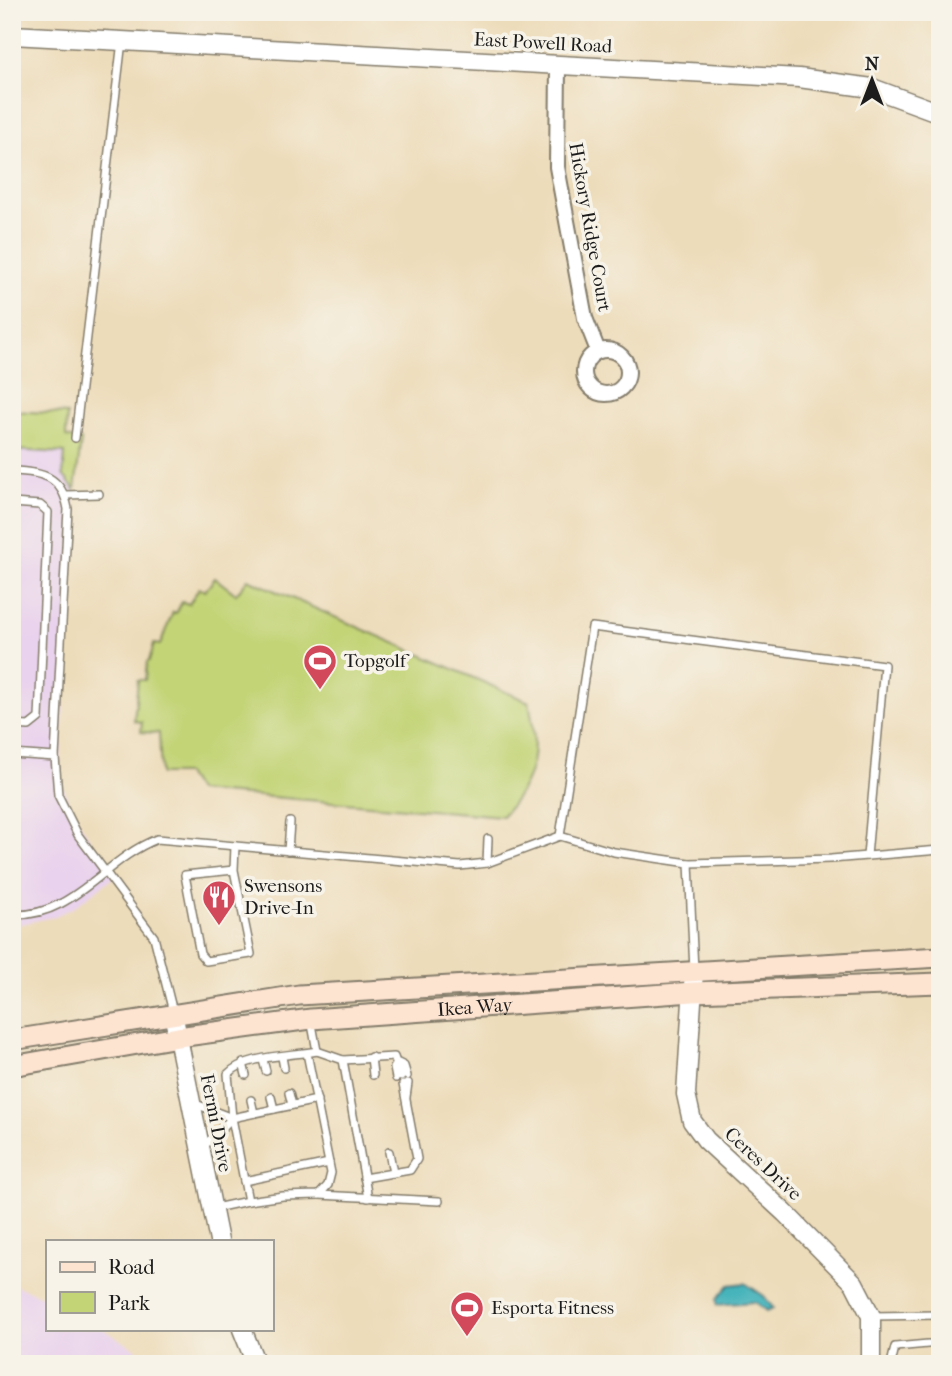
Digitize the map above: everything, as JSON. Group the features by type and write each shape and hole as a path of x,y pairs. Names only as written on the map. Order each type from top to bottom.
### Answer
{"main road":[{"name":"Ikea Way","path":"12,1041 173,1013 299,995 940,957"},
{"name":"Ikea Way","path":"12,1066 178,1037 311,1019 693,992 940,983"}],"street":[{"name":"East Powell Road","path":"12,35 828,80 892,94 940,113"},
{"name":"Hickory Ridge Court","path":"558,65 556,167 585,318 598,351"},
{"name":"Ceres Drive","path":"694,971 685,1094 692,1121 706,1140 785,1213 854,1283 871,1316 870,1364"},
{"name":"Fermi Drive","path":"173,1013 219,1240"},
{"path":"242,1330 256,1364"}],"lane":[{"path":"75,438 122,41"},
{"path":"12,471 49,475 66,495 68,509 55,757 58,795 78,835 153,937 173,1013"},
{"path":"66,495 99,494"},
{"path":"12,503 40,505 48,512 38,718 29,726 12,725"},
{"path":"560,836 592,627 884,665 867,856"},
{"path":"12,754 55,757"},
{"path":"288,851 290,822"},
{"path":"12,915 44,912 69,901 105,875 133,850 157,839 460,866 487,863 560,836 614,852 690,863 867,856 940,850"},
{"path":"487,863 488,839"},
{"path":"234,870 185,875 200,954 206,961 251,954 234,870 235,846"},
{"path":"690,863 694,971"},
{"path":"311,1019 317,1051"},
{"path":"248,1201 232,1118 228,1074 243,1063 317,1051 343,1060 394,1057 398,1063 394,1068 402,1080 417,1159 410,1170 364,1178"},
{"path":"307,1053 329,1163 328,1185 319,1195"},
{"path":"282,1057 284,1068"},
{"path":"371,1057 373,1075"},
{"path":"263,1060 266,1071"},
{"path":"343,1060 368,1198"},
{"path":"243,1063 246,1075"},
{"path":"289,1093 292,1105"},
{"path":"271,1097 274,1109"},
{"path":"251,1100 254,1113"},
{"path":"200,1151 232,1118 317,1100"},
{"path":"192,1103 232,1118"},
{"path":"389,1152 393,1173"},
{"path":"244,1181 329,1163"},
{"path":"212,1208 283,1195 439,1201"},
{"path":"871,1316 940,1315"},
{"path":"891,1364 895,1347 928,1344"}],"shaded area":[{"path":"12,450 65,453 75,490 60,778 71,809 114,877 73,908 53,917 12,926"},
{"path":"12,1284 46,1298 46,1330 105,1330 160,1364 12,1364"}],"green space":[{"path":"12,411 67,414 66,437 81,440 75,490 63,475 65,453 12,450"},
{"name":"Topgolf","path":"215,578 236,594 248,579 529,702 534,735 532,763 522,789 502,816 197,791 186,774 161,774 159,733 141,732 142,722 134,721 138,680 145,680 147,662 154,644 160,645 173,612 176,613 182,602 189,604 199,588 205,591"}],"water":[{"path":"745,1283 764,1296 773,1308 767,1311 754,1302 717,1305 717,1299 729,1285"}],"place":[{"name":"Topgolf","path":"320,691"},
{"name":"Swensons Drive-In","path":"219,927"},
{"name":"Esporta Fitness","path":"467,1338"}]}
